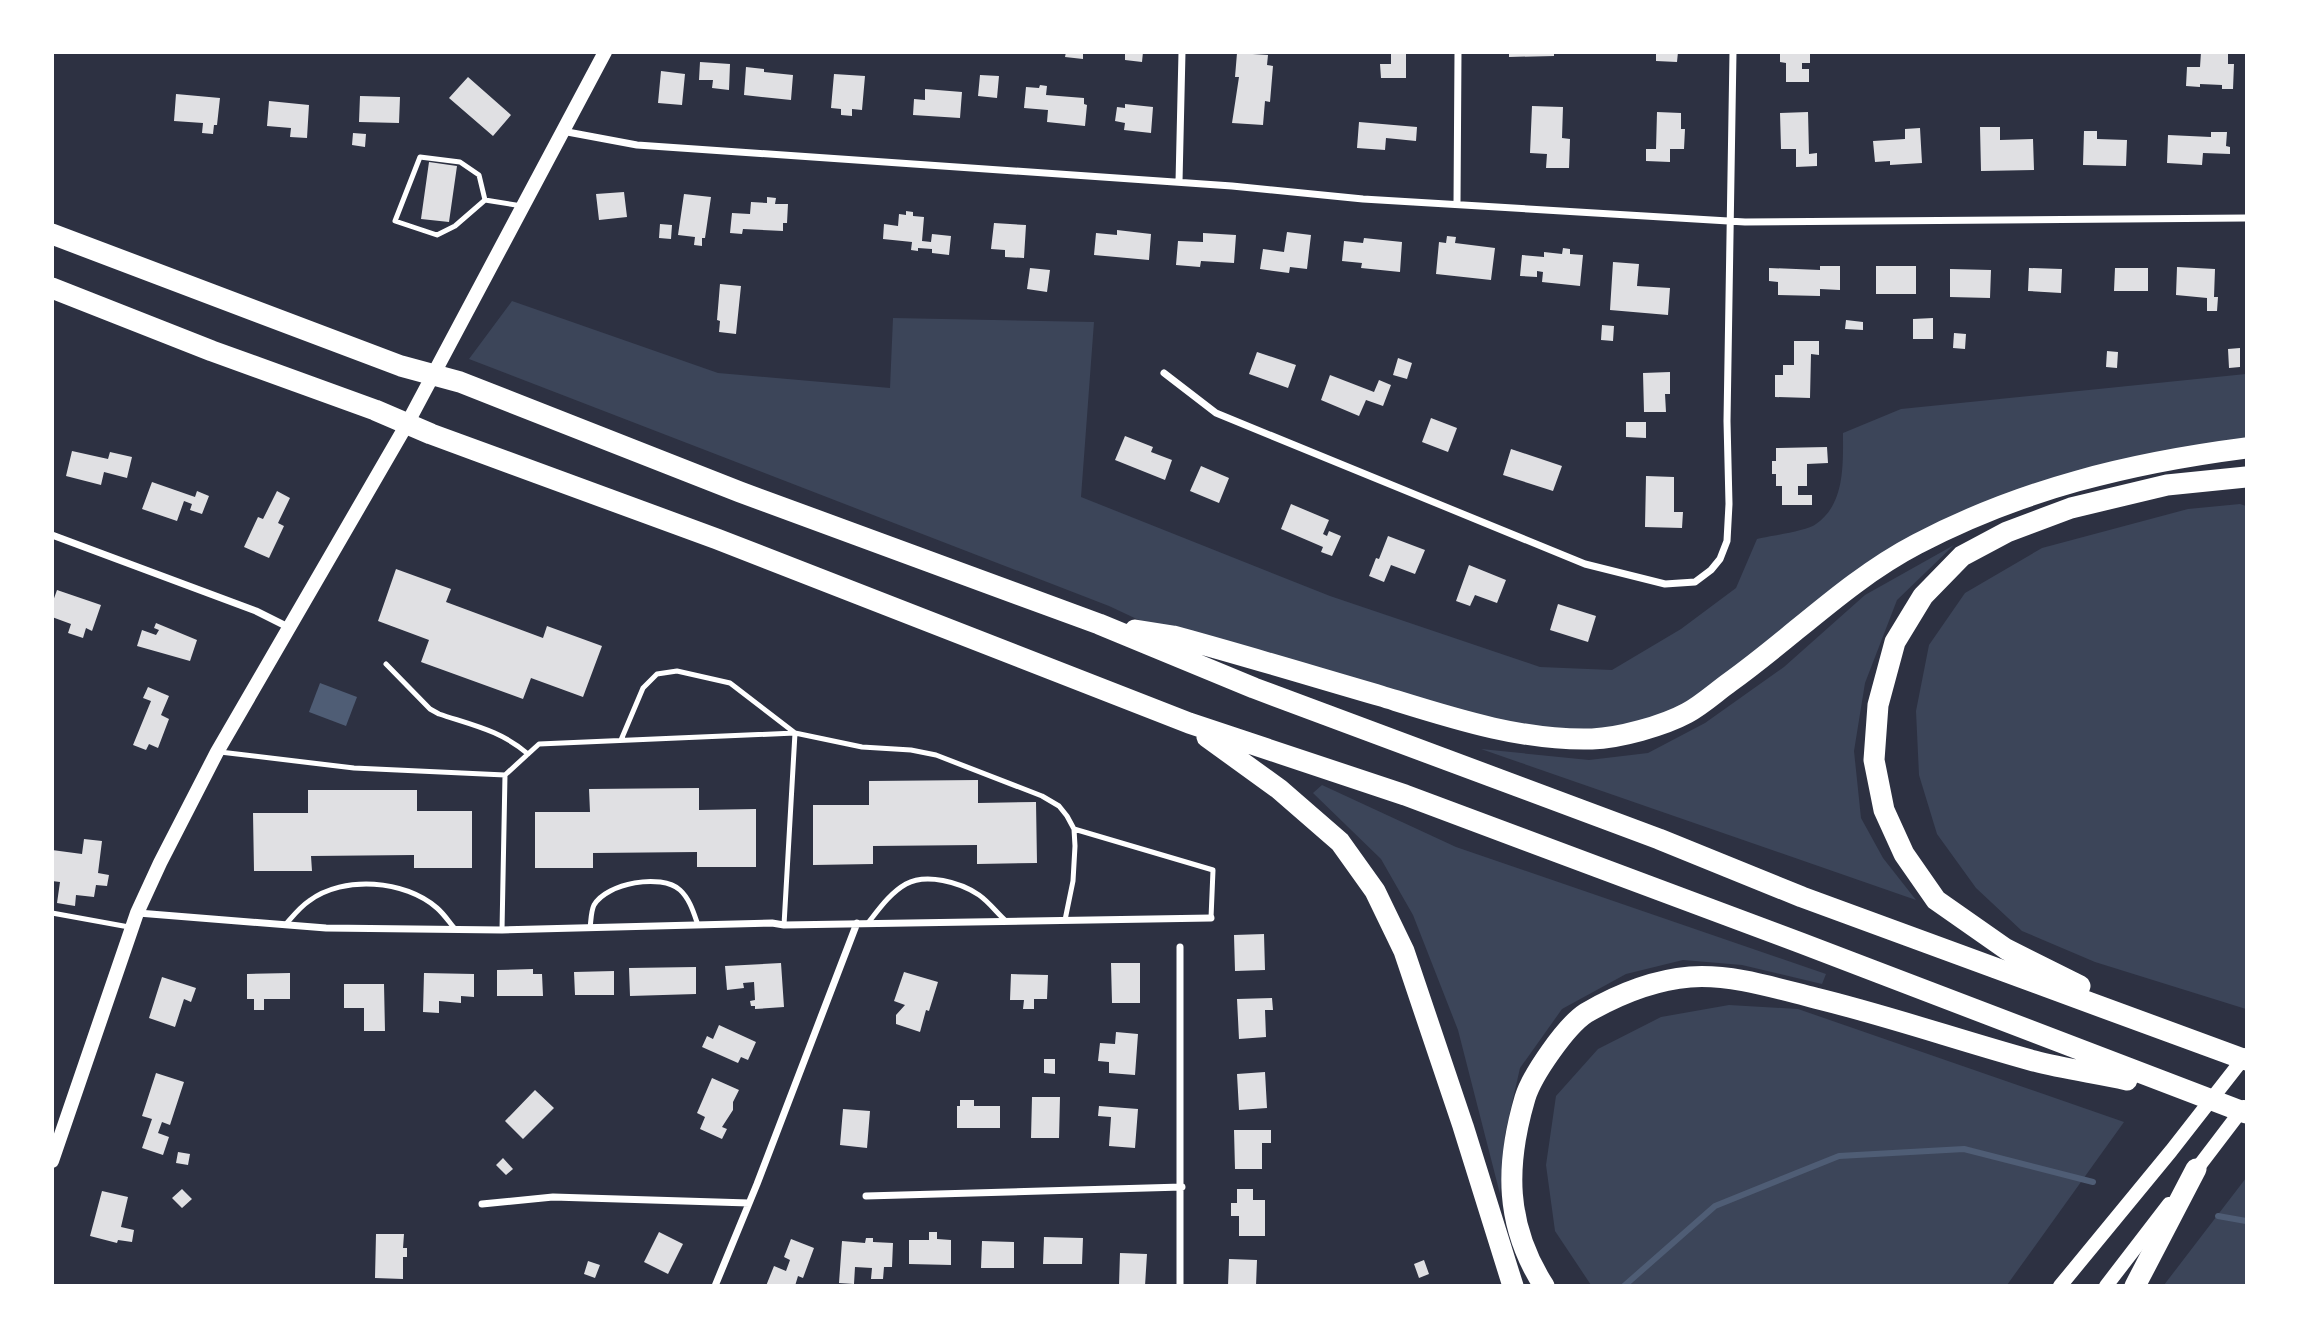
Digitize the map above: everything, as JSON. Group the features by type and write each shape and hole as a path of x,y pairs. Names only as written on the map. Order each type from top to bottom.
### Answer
{"highway":[{"path":"52,234 401,366 460,382 740,492 1099,624 1254,688 1659,839 1802,897 2246,1060"},
{"path":"52,288 212,351 375,410 444,439 716,539 1189,723 1443,810 2246,1113"},
{"path":"1099,624 1173,636 1518,734 1593,739 1630,734 1687,713 1757,663 1858,581 1916,544 1981,514 2078,479 2172,458 2246,448"},
{"path":"2169,1031 2006,949 1936,901 1904,854 1884,810 1874,760 1878,705 1895,642 1923,596 1962,556 2007,532 2071,508 2167,485 2246,477"},
{"path":"1189,723 1279,789 1340,842 1375,891 1404,951 1513,1286"},
{"path":"1544,1286 1528,1260 1513,1207 1511,1163 1517,1123 1528,1088 1547,1055 1584,1015 1621,996 1656,983 1691,977 1723,978 1783,990 1874,1012 2036,1061 2185,1091"},
{"path":"2134,1286 2196,1169"}],"main road":[{"path":"52,1161 135,920 217,752 407,424 605,52"},
{"path":"2060,1286 2171,1151 2246,1053"},
{"path":"2106,1286 2246,1103"}],"street":[{"path":"1179,182 1182,52"},
{"path":"1457,204 1458,52"},
{"path":"1164,373 1216,413 1585,564 1665,584 1694,582 1711,570 1720,559 1727,541 1733,52"},
{"path":"562,131 637,145 1179,182 1363,200 1731,221 2246,218"},
{"path":"52,535 256,611 288,627"},
{"path":"135,920 286,924 326,928 502,930 772,923 784,925 1211,918"},
{"path":"715,1286 857,923"},
{"path":"1180,947 1180,1286"},
{"path":"866,1196 1182,1187"},
{"path":"482,1204 553,1197 748,1203"}],"lane":[{"path":"420,157 460,162 479,175 485,200 455,226 438,235 395,221 420,157"},
{"path":"485,200 522,206"},
{"path":"386,664 430,709 499,734 512,740 528,754"},
{"path":"621,740 643,688 657,674 677,671 730,683 795,733"},
{"path":"217,752 354,768 505,775 539,744 795,733 862,747 911,750 936,755 1042,796 1059,806 1074,829 1073,881 1065,920"},
{"path":"784,925 795,733"},
{"path":"502,930 505,775"},
{"path":"1074,829 1213,870 1211,918"},
{"path":"868,923 891,895 908,882 930,879 959,884 979,895 1006,921"},
{"path":"590,928 594,905 624,884 643,882 664,883 680,890 690,903 698,925"},
{"path":"286,924 310,899 334,888 360,884 388,886 416,894 437,908 455,929"},
{"path":"52,913 135,920"}],"shaded area":[{"path":"512,301 718,373 890,388 893,318 1094,322 1081,497 1330,596 1540,667 1612,670 1681,629 1736,588 1757,539 1805,529 1825,516 1837,495 1840,483 1843,433 1901,409 2246,374 2246,448 2172,458 1916,544 1687,713 1554,737 1173,636 1109,606 469,359"},
{"path":"2240,504 2246,506 2246,1009 2095,962 2022,931 1976,888 1937,834 1919,775 1916,711 1929,645 1965,593 2042,548 2188,509"},
{"path":"1954,545 1897,600 1865,683 1854,751 1861,818 1883,858 1916,900 1481,749 1589,760 1648,753 1705,723 1784,667 1865,595"},
{"path":"320,683 357,697 346,726 309,712"},
{"path":"1322,785 1456,847 1826,974 1822,984 1742,965 1683,960 1626,974 1562,1009 1520,1068 1505,1134 1500,1194 1458,1030 1413,915 1381,859 1313,793"},
{"path":"1729,1005 1798,1009 2124,1122 2007,1285 1591,1285 1555,1231 1546,1165 1556,1096 1598,1049 1661,1017"},
{"path":"2246,1178 2246,1285 2164,1285"}],"building":[{"path":"1066,52 1083,52 1083,59 1065,57"},
{"path":"1125,52 1143,52 1142,62 1125,60"},
{"path":"1391,52 1406,52 1406,78 1381,78 1380,64 1391,64"},
{"path":"1509,52 1554,52 1554,56 1509,57"},
{"path":"1656,52 1678,52 1677,62 1656,61"},
{"path":"1780,52 1810,52 1810,63 1802,63 1802,69 1809,69 1809,82 1786,82 1786,63 1780,62"},
{"path":"2201,52 2228,52 2228,64 2234,64 2233,89 2222,89 2222,85 2186,86 2187,67 2200,67"},
{"path":"1237,53 1268,55 1267,65 1273,66 1270,102 1265,101 1263,125 1232,123 1239,77 1235,77"},
{"path":"700,62 730,64 729,90 712,88 713,80 699,80"},
{"path":"746,67 793,75 791,100 744,95"},
{"path":"661,71 685,74 682,105 658,103"},
{"path":"834,74 865,76 862,110 852,109 852,116 841,115 841,109 831,108"},
{"path":"980,75 999,76 997,98 978,96"},
{"path":"468,77 511,115 493,136 449,98"},
{"path":"1040,85 1047,86 1046,95 1084,98 1084,104 1087,105 1085,126 1047,122 1048,110 1024,108 1026,87 1039,88"},
{"path":"925,89 962,92 960,118 913,115 914,99 925,100"},
{"path":"176,94 220,98 217,125 214,125 213,134 202,133 203,123 174,121"},
{"path":"360,96 400,97 399,123 359,122"},
{"path":"269,101 309,105 307,138 290,137 291,128 267,126"},
{"path":"1125,104 1153,107 1151,133 1124,130 1125,123 1115,121 1117,107 1125,108"},
{"path":"1532,106 1563,107 1562,138 1570,139 1569,168 1546,168 1547,154 1530,153"},
{"path":"1657,112 1681,113 1681,129 1685,129 1684,149 1670,149 1670,162 1646,161 1646,149 1656,149"},
{"path":"1808,112 1809,154 1817,153 1817,166 1796,167 1796,149 1781,149 1780,113"},
{"path":"1359,122 1417,127 1416,141 1386,138 1385,150 1357,148"},
{"path":"1980,127 2000,127 2000,140 2033,139 2034,170 1981,171"},
{"path":"1920,128 1922,163 1890,165 1890,161 1875,162 1873,141 1905,139 1905,129"},
{"path":"2084,131 2097,131 2097,139 2127,140 2126,166 2083,165"},
{"path":"2211,132 2227,132 2226,146 2230,147 2230,154 2203,153 2202,165 2167,163 2168,135 2211,137"},
{"path":"353,133 366,134 365,147 352,145"},
{"path":"429,162 457,166 449,222 421,219"},
{"path":"624,192 627,217 599,220 596,194"},
{"path":"684,194 711,197 702,246 694,245 695,237 678,235"},
{"path":"767,197 776,198 775,204 788,204 787,223 783,223 783,231 743,229 742,234 730,233 732,213 750,214 751,202 767,203"},
{"path":"906,211 913,212 913,216 924,217 922,241 931,242 932,234 951,236 949,255 932,253 932,249 911,250 912,242 883,239 884,224 898,226 899,214 906,215"},
{"path":"994,223 1026,225 1024,258 1005,257 1005,250 991,249"},
{"path":"660,224 672,225 671,239 659,238"},
{"path":"1117,230 1151,234 1149,260 1094,255 1096,233 1117,235"},
{"path":"1287,232 1311,235 1307,269 1290,267 1289,273 1260,269 1263,249 1284,252"},
{"path":"1203,233 1236,235 1234,263 1201,261 1200,267 1176,265 1178,241 1203,242"},
{"path":"1447,236 1456,237 1455,243 1495,248 1491,280 1436,274 1439,242 1446,243"},
{"path":"1364,238 1402,242 1400,272 1361,268 1362,263 1342,261 1344,241 1363,243"},
{"path":"1563,248 1570,249 1570,254 1583,255 1580,286 1542,282 1543,272 1537,271 1537,277 1520,276 1522,255 1544,257 1544,252 1562,254"},
{"path":"1613,262 1639,264 1637,286 1670,288 1668,315 1610,310"},
{"path":"1820,266 1840,266 1840,290 1820,289 1820,296 1778,295 1778,282 1769,281 1769,268 1820,270"},
{"path":"1876,266 1916,266 1916,294 1876,294"},
{"path":"2177,267 2215,269 2214,297 2218,297 2217,311 2207,311 2207,298 2176,295"},
{"path":"1030,268 1050,270 1047,292 1027,289"},
{"path":"2029,268 2062,269 2061,293 2028,291"},
{"path":"2115,268 2148,268 2148,291 2114,291"},
{"path":"1950,269 1991,270 1990,298 1950,297"},
{"path":"720,284 741,286 736,334 719,332 720,321 717,320"},
{"path":"1933,318 1933,339 1913,339 1913,319"},
{"path":"1846,320 1863,322 1863,330 1845,329"},
{"path":"1602,325 1614,326 1613,341 1601,340"},
{"path":"1954,333 1966,334 1965,349 1953,348"},
{"path":"1794,341 1819,341 1819,355 1811,354 1810,398 1775,397 1775,375 1783,375 1783,365 1794,365"},
{"path":"2240,348 2240,367 2229,368 2228,349"},
{"path":"2107,351 2118,352 2117,368 2106,367"},
{"path":"1257,352 1296,365 1288,388 1249,374"},
{"path":"1398,358 1412,363 1407,379 1393,375"},
{"path":"1670,372 1670,394 1665,394 1666,412 1644,412 1643,373"},
{"path":"1330,375 1374,392 1379,380 1391,385 1383,406 1366,400 1359,416 1321,400"},
{"path":"1431,418 1457,428 1448,452 1422,442"},
{"path":"1626,422 1646,422 1646,438 1626,437"},
{"path":"1125,436 1153,447 1151,452 1172,460 1165,480 1115,460"},
{"path":"1827,447 1828,463 1807,464 1807,486 1798,486 1798,495 1812,495 1812,505 1782,505 1782,486 1776,486 1776,474 1772,474 1776,448"},
{"path":"1511,449 1562,466 1553,491 1503,475"},
{"path":"72,451 108,459 110,452 132,457 127,478 104,472 101,485 66,476"},
{"path":"1201,466 1229,478 1219,503 1190,491"},
{"path":"1646,476 1674,477 1674,512 1683,512 1682,528 1645,527"},
{"path":"152,482 195,497 197,491 209,496 202,514 190,510 192,504 184,501 177,521 142,509"},
{"path":"277,491 290,498 278,523 284,526 269,558 244,547 258,517 263,519"},
{"path":"1291,504 1329,520 1323,534 1327,536 1329,531 1341,536 1332,556 1321,552 1323,547 1281,529"},
{"path":"1388,536 1425,550 1415,574 1391,565 1384,582 1369,576"},
{"path":"1469,565 1506,580 1497,603 1475,595 1470,606 1456,601"},
{"path":"396,569 451,589 446,602 543,638 547,626 602,646 583,697 531,678 523,699 421,662 429,640 378,621"},
{"path":"57,590 101,605 92,631 86,628 83,638 68,633 71,624 52,617 52,604"},
{"path":"1558,604 1596,616 1588,642 1550,630"},
{"path":"156,623 197,640 190,661 137,646 142,630 156,635 159,630 154,628"},
{"path":"148,687 169,696 161,715 169,719 158,748 149,744 146,750 133,745 151,701 143,698"},
{"path":"978,780 978,803 1036,802 1037,863 977,864 977,845 873,846 873,864 813,865 813,805 869,805 869,781"},
{"path":"699,788 699,810 756,809 756,867 697,867 697,852 593,853 593,868 535,868 535,812 590,812 589,789"},
{"path":"308,790 417,790 417,811 472,811 472,868 414,868 414,855 311,856 312,871 254,871 253,813 308,813"},
{"path":"84,839 102,841 98,873 109,875 107,886 96,885 94,897 76,895 75,906 57,903 60,882 52,881 52,850 82,854"},
{"path":"1264,934 1265,970 1235,971 1234,935"},
{"path":"781,963 784,1007 755,1009 755,1006 751,1006 750,1001 755,1000 754,982 743,983 744,988 727,990 725,966"},
{"path":"1111,963 1140,963 1140,1003 1112,1003"},
{"path":"696,967 696,994 630,996 629,968"},
{"path":"533,969 533,974 542,974 543,996 497,996 497,970"},
{"path":"614,971 614,995 575,995 574,972"},
{"path":"904,972 938,982 920,1032 896,1024 896,1015 905,1005 894,1001"},
{"path":"290,973 290,999 264,999 264,1010 254,1010 254,999 247,999 247,974"},
{"path":"424,973 474,974 474,997 461,996 461,1003 439,1001 439,1013 423,1012"},
{"path":"1011,974 1048,975 1047,999 1034,999 1034,1009 1023,1009 1024,1000 1010,1000"},
{"path":"162,977 196,988 191,1002 184,999 175,1027 149,1018"},
{"path":"344,984 384,984 385,1031 364,1031 364,1008 344,1008"},
{"path":"1272,998 1273,1010 1265,1010 1266,1037 1239,1039 1237,999"},
{"path":"719,1025 756,1042 748,1060 741,1057 738,1063 702,1047 707,1036 713,1039"},
{"path":"1116,1032 1138,1034 1135,1075 1109,1073 1109,1062 1098,1061 1100,1043 1115,1044"},
{"path":"1044,1059 1055,1059 1055,1074 1044,1073"},
{"path":"1265,1072 1267,1108 1239,1110 1237,1074"},
{"path":"156,1073 184,1082 170,1125 162,1122 158,1133 169,1137 163,1155 142,1148 152,1119 142,1116"},
{"path":"712,1078 739,1090 733,1102 733,1110 722,1127 727,1129 722,1139 700,1129 705,1117 697,1113"},
{"path":"535,1090 554,1108 523,1139 505,1121"},
{"path":"1032,1097 1060,1097 1059,1138 1031,1138"},
{"path":"960,1100 974,1100 974,1106 1000,1106 1000,1128 957,1128 957,1106 960,1106"},
{"path":"1099,1106 1138,1109 1135,1148 1109,1146 1111,1117 1098,1116"},
{"path":"843,1109 870,1111 867,1148 840,1145"},
{"path":"1234,1130 1271,1130 1271,1143 1262,1143 1262,1169 1235,1169"},
{"path":"178,1152 190,1154 188,1165 176,1163"},
{"path":"503,1158 513,1169 506,1175 496,1165"},
{"path":"182,1189 192,1199 182,1208 172,1198"},
{"path":"1237,1189 1253,1189 1253,1200 1265,1200 1265,1236 1239,1236 1239,1216 1231,1216 1231,1203 1237,1203"},
{"path":"102,1191 128,1197 121,1227 134,1230 132,1242 118,1240 117,1243 90,1236"},
{"path":"659,1232 683,1244 668,1274 644,1262"},
{"path":"929,1232 937,1232 937,1239 951,1240 951,1265 909,1264 909,1240 929,1240"},
{"path":"376,1234 404,1234 403,1248 407,1248 407,1257 403,1257 403,1279 375,1278"},
{"path":"1044,1237 1083,1238 1082,1264 1043,1264"},
{"path":"866,1238 873,1238 873,1242 893,1243 892,1267 884,1267 883,1279 871,1279 872,1268 855,1267 854,1284 839,1283 842,1241 865,1243"},
{"path":"791,1239 814,1248 803,1278 798,1276 795,1286 766,1286 774,1266 786,1271 790,1260 784,1257"},
{"path":"982,1241 1014,1242 1014,1268 981,1268"},
{"path":"1120,1253 1147,1254 1145,1286 1119,1286"},
{"path":"1229,1259 1257,1260 1256,1286 1228,1286"},
{"path":"1424,1260 1429,1274 1419,1278 1414,1264"},
{"path":"588,1261 600,1265 595,1278 584,1274"}],"waterway":[{"path":"1624,1286 1715,1206 1839,1156 1964,1149 2093,1182"},
{"path":"2218,1216 2246,1221"}]}
